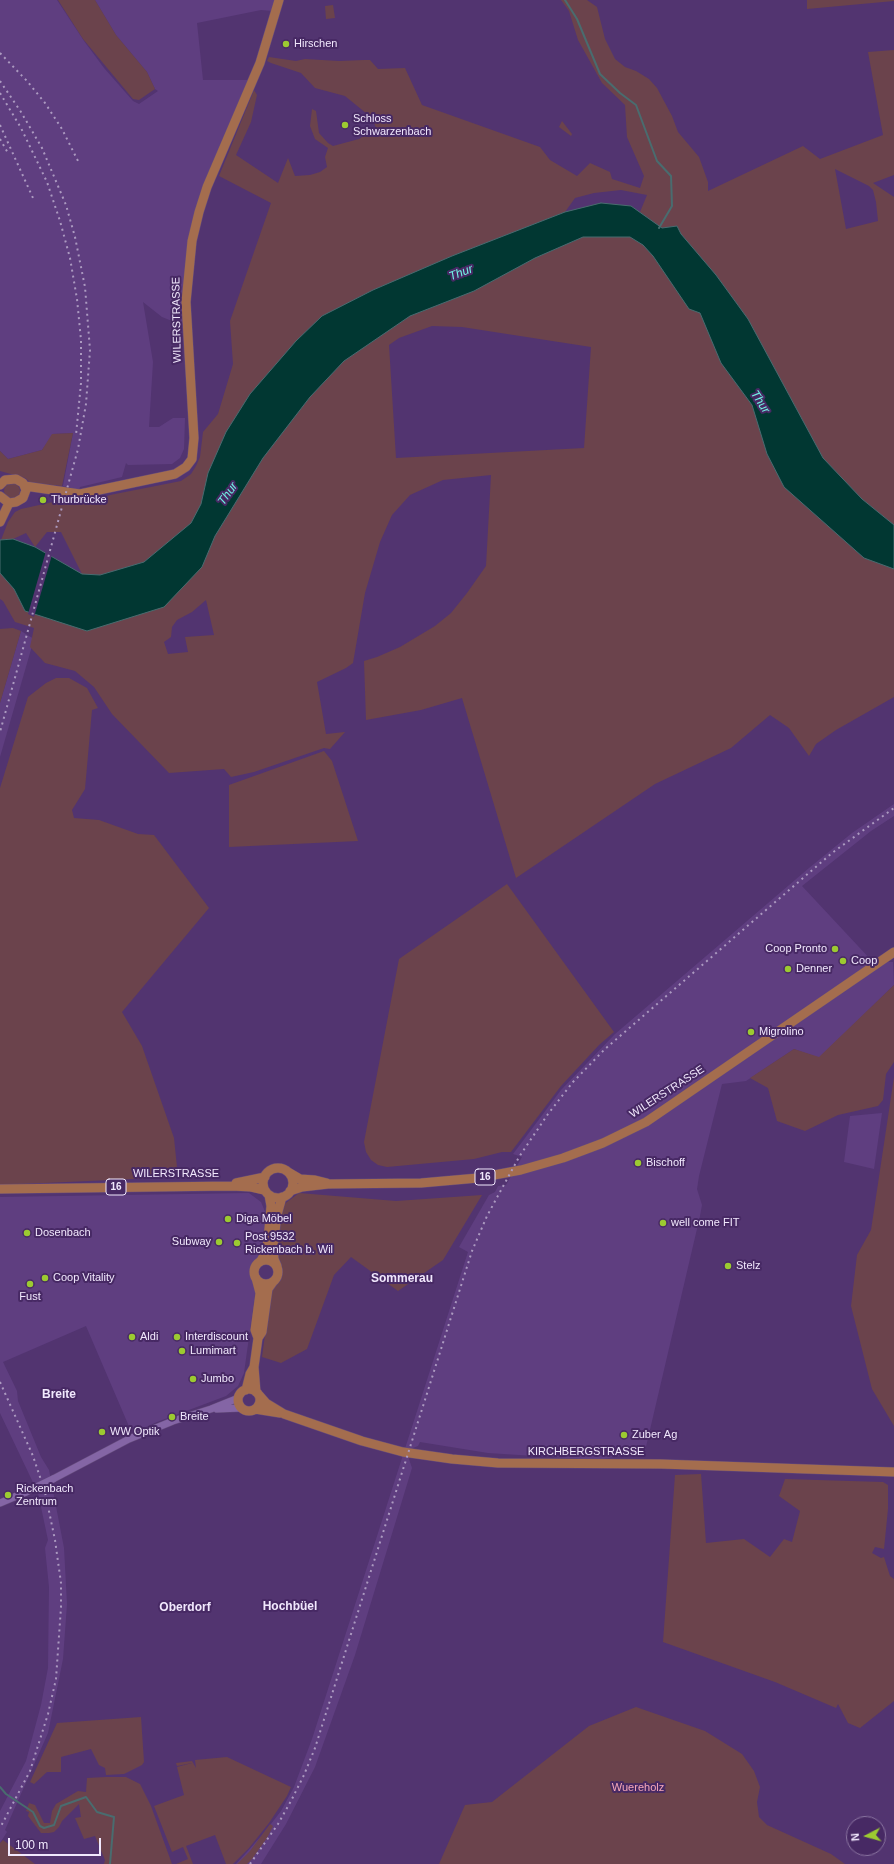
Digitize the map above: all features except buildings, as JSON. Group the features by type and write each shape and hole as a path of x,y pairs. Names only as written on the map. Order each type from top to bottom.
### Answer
{"main road":[{"name":"WILERSTRASSE","path":"25,490 80,494 175,474 183,470 192,459 194,438 186,302 192,241 198,212 207,187 260,63 280,0"},
{"name":"WILERSTRASSE","path":"2,480 16,478 25,490"},
{"name":"WILERSTRASSE","path":"9,502 20,501 25,490"},
{"path":"0,496 9,502 0,522"},
{"name":"WILERSTRASSE","path":"290,1191 302,1187 328,1184 421,1183 478,1178 521,1170 574,1154 603,1143 646,1122 894,952"},
{"path":"254,1367 238,1402 242,1408 248,1411 255,1409 260,1401 254,1367 258,1338 262,1332 268,1289 278,1276 273,1248 277,1214 282,1198 290,1191 292,1181 288,1172 280,1169 271,1170 264,1177 263,1181 267,1193 271,1216 266,1252 255,1268 260,1293 255,1330 258,1338"},
{"name":"WILERSTRASSE","path":"288,1172 300,1178 328,1184"},
{"name":"WILERSTRASSE","path":"232,1186 239,1181 264,1177"},
{"name":"WILERSTRASSE","path":"0,1189 232,1186 251,1187 267,1193"},
{"path":"267,1193 273,1198 282,1198"},
{"path":"260,1262 268,1260 276,1266"},
{"path":"256,1278 262,1284 272,1282"},
{"path":"243,1393 251,1390 258,1394"},
{"name":"KIRCHBERGSTRASSE","path":"258,1394 266,1403 284,1414"},
{"name":"KIRCHBERGSTRASSE","path":"255,1409 284,1414 340,1434 412,1454 498,1463 661,1464 894,1472"}],"street":[{"path":"0,1503 53,1479 129,1439 173,1421 211,1409 243,1393"},
{"path":"211,1409 242,1408"}],"shaded area":[{"path":"0,0 57,0 104,68 133,101 139,104 158,91 155,89 147,72 116,35 95,0 279,0 272,11 261,10 197,23 203,80 248,80 199,212 187,327 162,317 143,302 153,362 149,427 159,427 173,418 185,418 184,449 180,458 172,464 128,465 126,463 122,477 80,487 79,490 63,486 73,433 53,434 42,450 8,459 0,451"},
{"path":"21,631 34,639 0,757 0,703"},
{"path":"894,804 894,816 871,831 802,886 872,961 893,962 894,985 819,1058 794,1049 746,1081 722,1084 699,1176 697,1189 702,1205 700,1216 645,1451 598,1460 488,1453 420,1442 418,1446 413,1448 409,1459 412,1468 355,1655 315,1767 286,1824 261,1864 236,1864 264,1833 281,1811 294,1787 312,1739 468,1252 459,1247 489,1195 495,1192 498,1186 506,1185 522,1157 513,1154 561,1090 615,1034 809,868 852,833"},
{"path":"882,1113 874,1169 844,1162 850,1116"},
{"path":"249,1193 261,1202 266,1214 244,1373 238,1386 226,1396 157,1422 133,1433 86,1326 3,1362 17,1391 18,1401 41,1457 49,1470 64,1548 67,1604 63,1659 48,1733 5,1830 7,1832 0,1843 0,1811 26,1761 41,1705 48,1668 49,1587 45,1548 48,1540 38,1493 0,1413 0,1197"}],"green space":[{"path":"58,0 95,0 116,35 147,72 155,89 139,100 133,99 83,39"},
{"path":"561,0 587,0 597,7 605,39 615,59 625,67 636,71 649,79 657,88 672,116 678,132 699,157 708,182 708,191 803,146 820,159 883,135 868,52 894,50 894,175 873,183 894,197 894,525 862,499 823,458 748,319 716,275 681,234 677,226 662,228 640,212 647,195 621,190 594,193 575,198 565,212 452,256 373,290 322,316 296,341 250,394 226,432 208,473 201,504 191,523 144,562 100,575 82,574 61,532 47,532 35,547 26,533 13,539 1,540 8,522 15,512 21,509 53,502 91,502 110,495 181,481 191,474 196,466 200,457 203,432 218,414 233,364 230,321 271,203 219,176 254,90 257,95 251,122 236,155 278,183 288,158 295,176 310,175 320,172 327,167 325,157 328,148 315,139 310,126 312,109 316,111 319,133 328,143 333,146 359,139 376,128 372,118 345,96 315,88 301,73 267,61 269,57 296,61 305,59 339,61 370,60 378,69 405,68 422,105 540,147 550,160 577,176 590,163 610,172 612,179 640,188 644,176 627,137 625,105 602,83 578,40 569,11","holes":["835,169 869,186 873,190 878,221 846,229"]},
{"path":"807,0 894,0 894,1 807,9"},
{"path":"333,5 335,18 326,19 325,6"},
{"path":"562,121 572,134 571,136 559,127"},
{"path":"583,237 630,237 643,245 653,256 689,308 700,313 721,363 752,405 767,454 784,487 864,558 894,569 894,697 836,730 816,744 809,756 789,728 770,715 731,748 655,784 516,878 462,698 421,710 366,720 364,661 400,647 435,626 451,613 486,566 491,475 443,480 410,495 392,515 380,542 365,593 353,663 317,682 326,734 345,732 330,749 324,748 254,772 231,777 224,769 169,773 112,714 94,687 75,671 45,663 30,647 34,628 15,622 3,601 0,599 0,573 14,589 25,611 202,567 215,536 263,458 310,397 344,361 410,316 474,291 535,258","holes":["432,326 462,327 591,347 584,448 396,458 389,345 399,338","206,600 214,635 185,637 188,652 168,654 164,642 171,637 172,627 177,620 192,612"]},
{"path":"73,433 62,486 31,483 25,478 0,471 0,451 8,459 42,450 52,434"},
{"path":"12,483 18,485 20,491 18,497 12,499 6,497 4,491 6,485"},
{"path":"13,628 21,631 0,703 0,629"},
{"path":"56,678 69,678 87,688 98,708 92,710 85,789 72,810 74,818 99,820 138,834 154,835 209,908 122,1012 142,1046 174,1138 178,1177 0,1185 0,788 28,697 46,683"},
{"path":"324,751 332,761 358,841 229,847 229,785"},
{"path":"507,884 614,1032 599,1045 561,1086 511,1152 502,1152 474,1159 387,1167 378,1165 371,1160 366,1152 364,1142 399,959"},
{"path":"894,985 894,1062 886,1074 883,1100 878,1106 838,1115 805,1131 777,1121 768,1088 750,1078 794,1049 819,1057"},
{"path":"894,1077 894,1426 872,1389 851,1306 857,1255 871,1230"},
{"path":"299,1193 396,1201 482,1195 443,1260 398,1291 351,1257 334,1275 307,1349 281,1363 262,1357 271,1291 281,1274 276,1252 283,1205"},
{"path":"701,1474 706,1543 744,1539 770,1557 784,1539 792,1542 800,1511 779,1496 785,1479 883,1482 888,1485 888,1509 884,1549 875,1547 872,1553 881,1558 884,1557 890,1576 894,1579 894,1701 860,1728 848,1723 838,1704 836,1708 775,1682 663,1642 675,1475"},
{"name":"Wuereholz","path":"636,1707 705,1731 742,1754 754,1771 760,1787 757,1802 759,1817 767,1825 831,1854 845,1864 439,1864 465,1805 492,1802 589,1726"},
{"path":"141,1717 144,1762 142,1765 124,1774 106,1775 105,1768 99,1765 91,1749 61,1757 61,1772 47,1772 34,1784 30,1782 57,1723"},
{"path":"227,1757 291,1787 287,1796 269,1823 249,1848 233,1864 226,1864 215,1835 186,1846 193,1864 176,1864 188,1859 183,1847 172,1852 154,1806 184,1795 177,1767 192,1763 177,1766 176,1763 192,1761 196,1768 195,1760"},
{"path":"126,1777 140,1784 151,1806 172,1864 104,1864 105,1860 95,1836 84,1839 75,1818 81,1817 79,1804 62,1821 54,1832 41,1833 28,1816 29,1812 26,1811 29,1803 35,1805 44,1823 50,1823 52,1811 56,1804 78,1791 86,1792 87,1778"},
{"path":"270,1824 273,1826 267,1838 252,1859 247,1864 237,1864 250,1851"},
{"path":"3,1840 35,1864 0,1864 0,1843"}],"water":[{"name":"Thur","path":"601,203 631,206 662,228 677,226 681,234 716,275 748,319 823,458 862,499 894,525 894,569 864,558 784,487 767,454 752,405 721,363 700,313 689,309 653,256 643,245 630,237 583,237 535,258 474,291 410,316 344,361 310,397 263,458 215,536 202,567 164,607 87,631 25,611 14,589 0,573 0,540 13,539 35,547 82,574 100,575 144,562 191,523 201,504 208,473 226,432 250,394 296,341 322,316 373,290 452,256 565,212"}],"pier":[{"path":"46,551 52,555 34,617 28,614"}],"waterway":[{"path":"565,0 577,19 600,74 620,93 636,105 657,161 671,176 672,206 659,228"},
{"path":"0,1787 6,1794 33,1812 40,1826 44,1828 54,1825 61,1806 86,1797 97,1812 114,1817 110,1864"}],"railway":[{"path":"0,53 27,81 45,103 62,129 78,161"},
{"path":"0,81 21,112 42,148 66,205 75,237 85,287 90,350 86,404 78,449 0,732"},
{"path":"0,93 21,128 47,182 70,258 77,299 81,340 81,383 76,435"},
{"path":"0,125 33,198"},
{"path":"0,139 8,153"},
{"path":"250,1864 278,1824 291,1801 315,1748 472,1251 487,1216 519,1157 548,1114 573,1082 605,1049 832,853 894,808"},
{"path":"0,1382 33,1456 45,1492 55,1540 61,1583 61,1607 56,1679 48,1714 30,1771 0,1828"}],"place":[{"name":"Hirschen","path":"286,44"},
{"name":"Schloss Schwarzenbach","path":"345,125"},
{"name":"Thurbrücke","path":"43,500"},
{"name":"Coop Pronto","path":"835,949"},
{"name":"Coop","path":"843,961"},
{"name":"Denner","path":"788,969"},
{"name":"Migrolino","path":"751,1032"},
{"name":"Bischoff","path":"638,1163"},
{"name":"Diga Möbel","path":"228,1219"},
{"name":"well come FIT","path":"663,1223"},
{"name":"Dosenbach","path":"27,1233"},
{"name":"Subway","path":"219,1242"},
{"name":"Post 9532 Rickenbach b. Wil","path":"237,1243"},
{"name":"Stelz","path":"728,1266"},
{"name":"Coop Vitality","path":"45,1278"},
{"name":"Fust","path":"30,1284"},
{"name":"Aldi","path":"132,1337"},
{"name":"Interdiscount","path":"177,1337"},
{"name":"Lumimart","path":"182,1351"},
{"name":"Jumbo","path":"193,1379"},
{"name":"Breite","path":"172,1417"},
{"name":"WW Optik","path":"102,1432"},
{"name":"Zuber Ag","path":"624,1435"},
{"name":"Rickenbach Zentrum","path":"8,1495"}],"district":[{"name":"Sommerau","path":"402,1279"},
{"name":"Breite","path":"59,1395"},
{"name":"Hochbüel","path":"290,1607"},
{"name":"Oberdorf","path":"185,1608"}]}
